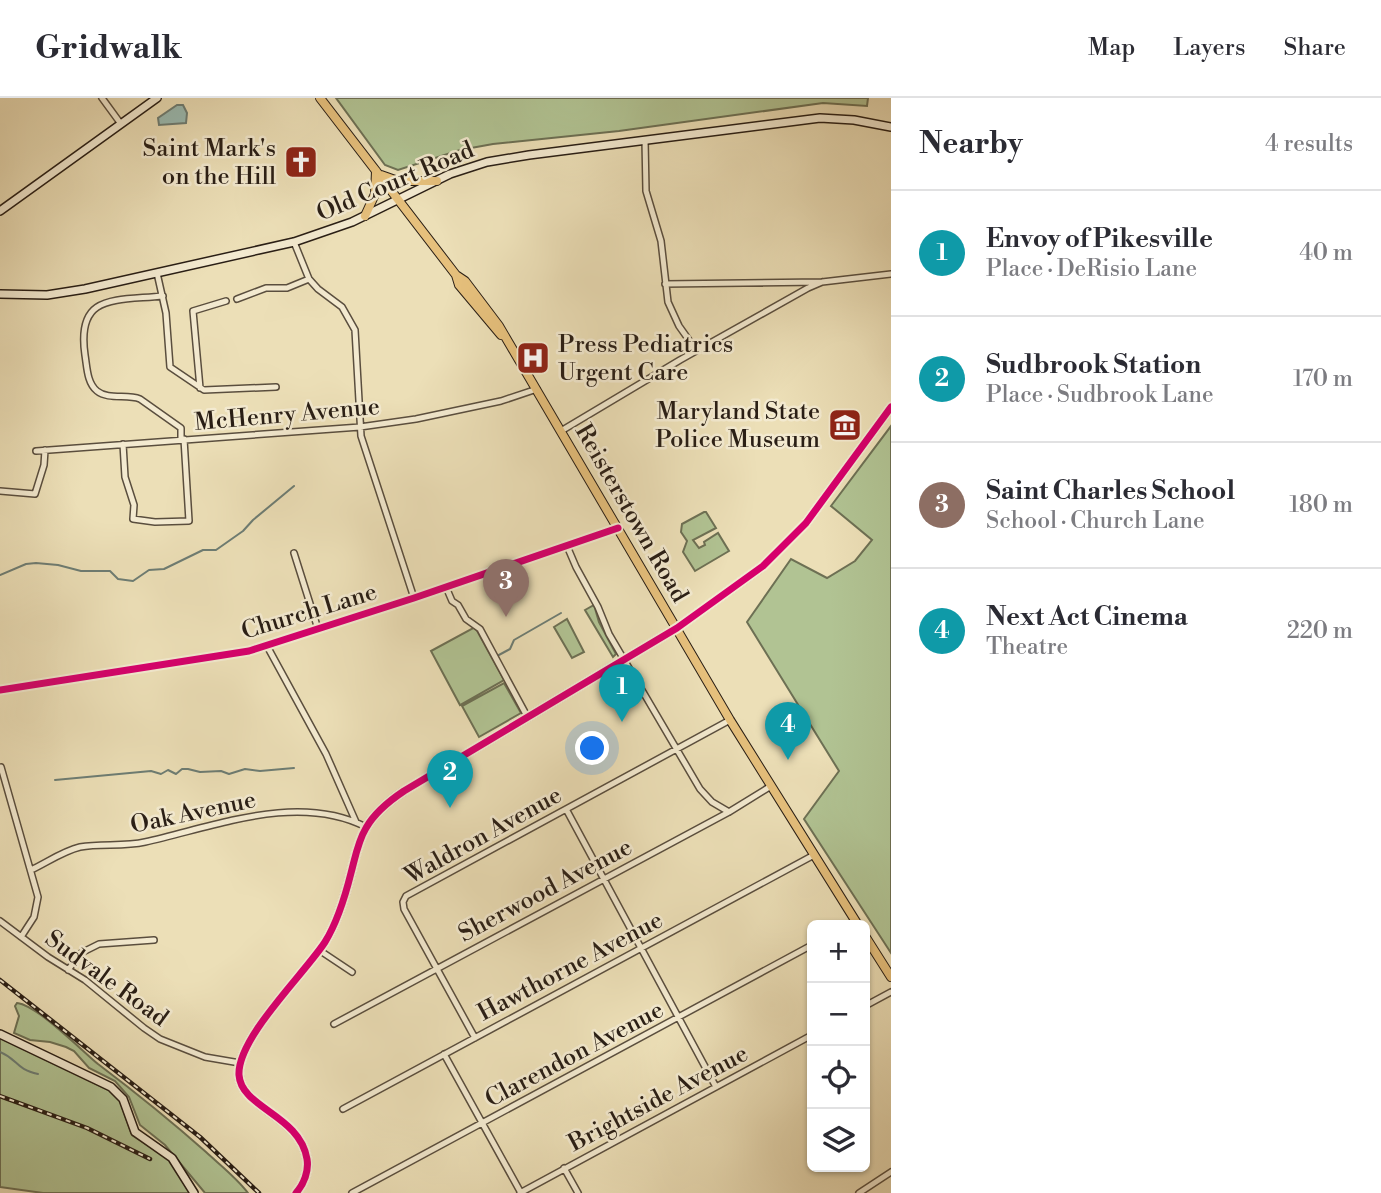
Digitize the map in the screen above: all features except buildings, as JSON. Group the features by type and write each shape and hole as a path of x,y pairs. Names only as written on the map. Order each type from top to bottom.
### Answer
{"main road":[{"name":"Reisterstown Road","path":"320,98 456,275 465,281 499,326 503,337 537,389 730,720 852,920"},
{"path":"365,216 375,194 377,172 398,181 437,181"},
{"path":"870,944 891,977"}],"street":[{"path":"102,98 121,124"},
{"path":"0,211 157,98"},
{"name":"Old Court Road","path":"0,294 57,294 294,242 365,216 450,174 487,162 820,118 854,120 891,127"},
{"path":"645,140 646,191 661,241 665,284 671,310 696,350"},
{"path":"294,242 309,279 317,289 342,307 355,330 360,427 414,598"},
{"path":"157,273 163,296 170,367 204,390 276,387"},
{"path":"665,284 822,282 891,274"},
{"path":"237,299 266,288 282,289 309,279"},
{"path":"561,431 696,350 822,282"},
{"path":"122,444 125,477 134,505 134,519 155,522 190,520 181,428 139,399 103,394 94,388 89,377 83,338 86,319 93,309 115,301 163,296"},
{"path":"200,388 193,311 226,301"},
{"name":"McHenry Avenue","path":"36,451 360,427 416,419 500,401 537,389"},
{"path":"296,1193 307,1171 307,1158 302,1142 290,1127 244,1090 239,1077 240,1063 268,1014 319,950 338,916 366,827 384,806 404,791 625,660 735,588 789,542 891,407"},
{"path":"0,491 35,494 44,465 45,450"},
{"name":"Church Lane","path":"0,690 229,655 267,646 618,528"},
{"path":"567,545 609,634 677,750 705,796 729,812"},
{"path":"294,553 318,629"},
{"path":"446,587 452,601 458,605 466,619 480,629 528,718"},
{"path":"267,646 326,754 356,822"},
{"name":"Waldron Avenue","path":"436,968 404,909 403,902 409,893 730,720"},
{"path":"1,768 37,887 38,905 21,937"},
{"name":"Sherwood Avenue","path":"334,1024 729,812 771,786"},
{"path":"0,798 9,797"},
{"path":"566,809 716,1087"},
{"name":"Oak Avenue","path":"31,870 76,848 142,843 267,813 310,813 356,822 366,827"},
{"name":"Hawthorne Avenue","path":"343,1109 814,855"},
{"name":"Sudvale Road","path":"0,920 91,985 160,1039 205,1056 240,1063"},
{"path":"68,970 80,953 99,944 154,940"},
{"name":"Clarendon Avenue","path":"352,1193 807,948"},
{"path":"319,950 352,972"},
{"path":"436,968 475,1038"},
{"path":"870,1003 891,992"},
{"path":"0,1034 111,1087 123,1099 135,1132 172,1158 194,1193"},
{"name":"Brightside Avenue","path":"520,1193 807,1038"},
{"path":"444,1054 520,1193"},
{"path":"564,1168 578,1193"},
{"path":"859,1193 891,1172"}],"green space":[{"path":"336,98 868,98 867,106 823,103 619,131 493,144 460,150 398,170 385,165"},
{"path":"891,426 891,953 804,819 839,771 747,622 791,559 827,578 855,561 872,540 831,506"},
{"path":"704,512 716,528 693,540 699,548 718,533 729,551 695,571 683,552 687,541 681,532 682,524"},
{"path":"594,605 599,622 616,654 613,657 585,610"},
{"path":"567,619 584,652 572,658 554,627"},
{"path":"475,627 504,680 460,705 431,651"},
{"path":"504,683 521,713 479,737 462,706"},
{"path":"17,1003 36,1011 59,1029 193,1140 248,1193 205,1193 165,1145 140,1125 129,1097 115,1081 89,1068 74,1051 66,1047 30,1040 14,1033 19,1016 15,1006"},
{"path":"0,1038 109,1090 120,1101 132,1135 169,1159 190,1193 43,1193 0,1187"}],"water":[{"path":"177,105 183,105 187,113 186,123 159,125 158,118"}],"waterway":[{"path":"0,575 26,564 36,563 81,571 110,571 118,579 133,581 149,570 164,569 203,550 216,550 243,531 294,486"},
{"path":"497,656 510,649 514,640 561,613"},
{"path":"55,780 151,771 161,774 168,770 176,774 182,769 221,771 229,774 245,769 260,771 294,768"},
{"path":"0,1052 25,1070 38,1074"}],"railway":[{"path":"0,980 200,1137 259,1193"},
{"path":"0,1096 87,1128 150,1159"}],"cycle path":[{"path":"296,1193 304,1181 307,1168 302,1144 283,1122 249,1096 239,1075 241,1060 260,1025 330,934 344,900 361,838 374,817 404,791 677,628 763,566 806,523 891,407"},
{"path":"0,690 249,651 618,528"}],"place":[{"name":"Saint Mark's on the Hill","path":"301,162"},
{"name":"Press Pediatrics Urgent Care","path":"533,358"},
{"name":"Maryland State Police Museum","path":"845,425"},
{"name":"Saint Charles School","path":"506,617"},
{"name":"Envoy of Pikesville","path":"622,722"},
{"name":"Next Act Cinema","path":"788,760"},
{"name":"Sudbrook Station","path":"450,808"}]}
